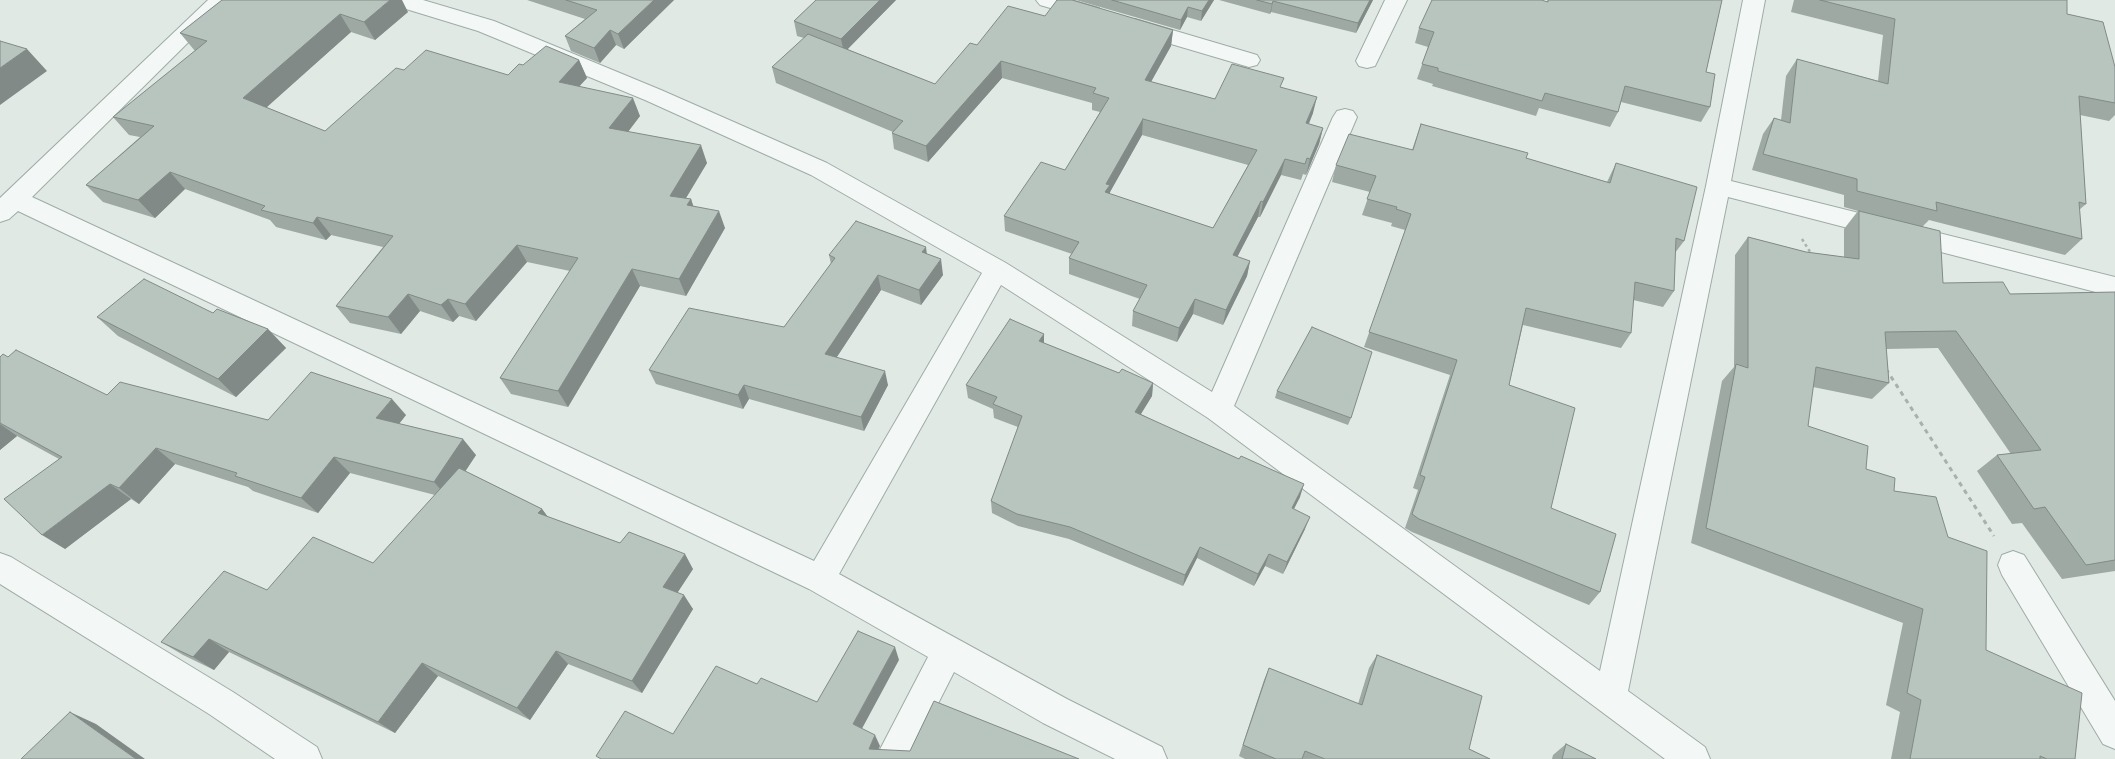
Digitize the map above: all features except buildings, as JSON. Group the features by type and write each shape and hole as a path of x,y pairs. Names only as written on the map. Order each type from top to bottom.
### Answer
{"street":[{"path":"220,0 8,206 820,579 1055,711 1150,759"},
{"path":"400,0 486,26 653,95 810,165 997,270 1218,410 1694,759"},
{"path":"1047,0 1249,60"},
{"path":"1367,62 1396,0"},
{"path":"1610,698 1718,186 1754,0"},
{"path":"1218,410 1345,117"},
{"path":"1718,186 2115,287"},
{"path":"820,579 997,270"},
{"path":"2013,565 2115,732"},
{"path":"0,567 220,703 305,759"},
{"path":"892,759 947,652"}],"path":[{"path":"1777,201 1814,259"},
{"path":"1884,366 2013,565"}]}
